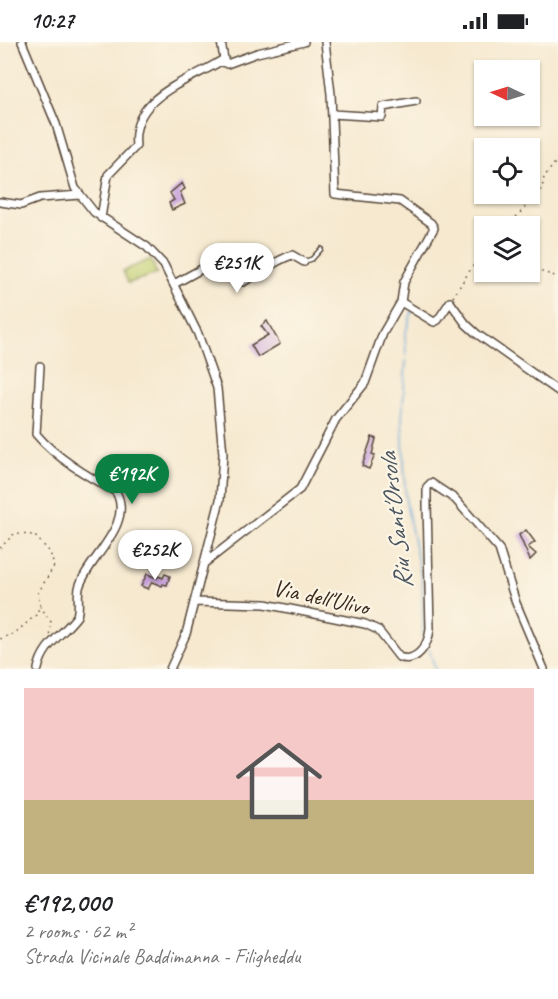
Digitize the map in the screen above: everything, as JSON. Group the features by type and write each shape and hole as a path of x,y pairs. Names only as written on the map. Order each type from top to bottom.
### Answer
{"street":[{"path":"22,42 56,124 75,188 101,218 147,247 164,265 198,334 217,388 223,475 206,562 186,634 170,669"},
{"path":"101,218 108,176 136,146 135,135 141,112 175,84 224,59 221,42"},
{"path":"221,61 227,64 257,53 304,42"},
{"path":"206,562 300,489 336,419 365,383 383,333 401,302 404,282 433,232 433,225 400,201 335,194 328,46 325,42"},
{"path":"332,114 382,117 383,107 416,101"},
{"path":"0,202 21,205 40,198 80,195"},
{"path":"174,284 218,260 226,263 238,280 243,282 289,256 294,255 304,261"},
{"path":"401,302 434,322 438,320 450,302 466,324 477,334 558,391"},
{"path":"38,669 51,642 77,616 79,588 110,538 117,520 119,506 116,492 94,481 43,443 36,434 40,366"},
{"name":"Via dell'Ulivo","path":"194,602 264,604 349,620 378,630 399,657 409,659 417,656 430,636 427,487 431,483 455,500 499,549 516,603 544,669"}],"lane":[{"path":"304,261 312,259 321,249"}],"path":[{"path":"517,216 542,189 544,177 558,159"},
{"path":"450,302 472,267"},
{"path":"540,271 558,277"},
{"path":"0,548 14,534 34,535 44,543 54,566 38,593 40,606 31,621 15,633 0,639"},
{"path":"40,606 51,622 49,638"}],"green space":[{"path":"151,259 157,274 128,283 123,271"}],"building":[{"path":"182,183 185,189 180,192 185,204 172,210 169,203 174,200 170,193"},
{"path":"267,321 280,344 258,357 251,345 268,335 261,326"},
{"path":"372,437 376,439 372,454 375,455 369,469 362,466"},
{"path":"127,466 144,470 144,478 137,477 137,489 132,489 132,477 127,477"},
{"path":"526,530 535,542 528,547 536,554 530,560 519,535"},
{"path":"147,574 157,578 158,576 163,578 165,574 170,576 167,585 162,586 152,582 148,589 141,586"}],"waterway":[{"name":"Riu Sant'Orsola","path":"406,356 405,335 412,311"},
{"name":"Riu Sant'Orsola","path":"406,361 402,420 406,503 422,582 423,641"},
{"name":"Riu Sant'Orsola","path":"429,648 435,669"}]}
